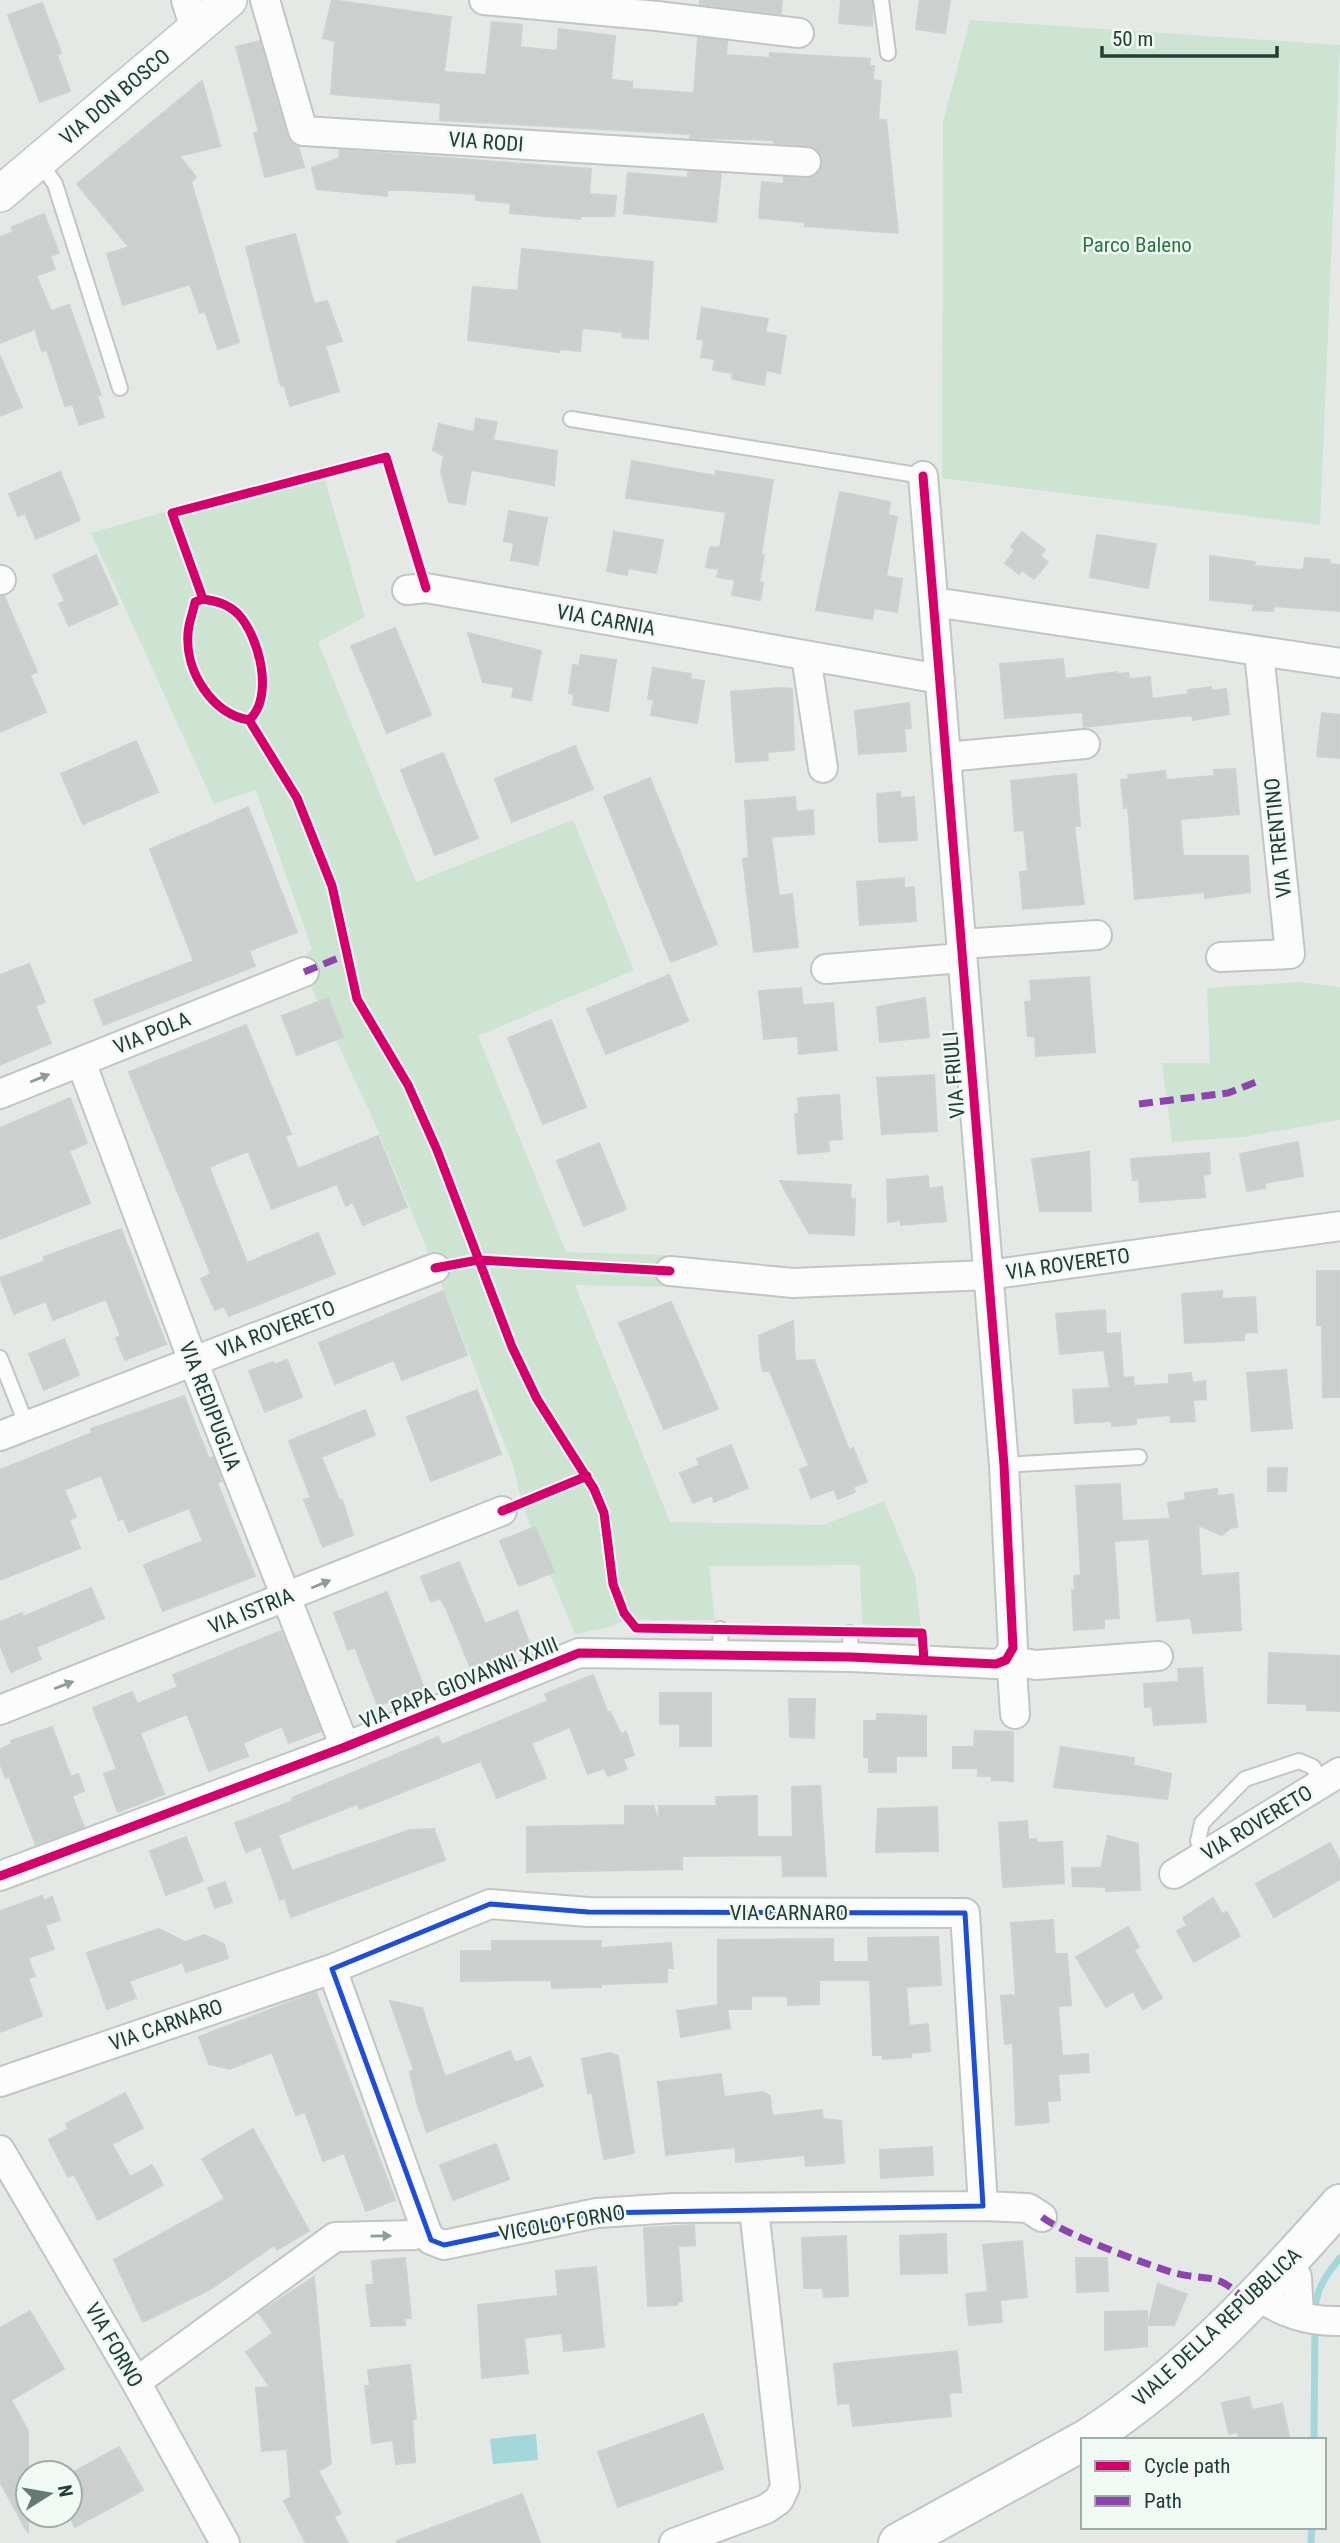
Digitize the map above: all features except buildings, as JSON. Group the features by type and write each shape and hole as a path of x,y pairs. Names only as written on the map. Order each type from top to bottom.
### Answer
{"main road":[{"name":"VIALE DELLA REPUBBLICA","path":"1088,2438 1164,2383 1287,2263 1340,2204"},
{"name":"VIALE DELLA REPUBBLICA","path":"898,2543 1081,2443"}],"street":[{"name":"VIA DON BOSCO","path":"0,194 39,162 193,13 229,0"},
{"name":"VIA RODI","path":"265,0 303,131 806,162"},
{"path":"484,0 658,8 799,33"},
{"name":"VIA FRIULI","path":"923,476 1004,1465 1013,1648 1001,1662"},
{"name":"VIA CARNIA","path":"407,590 426,588 940,679"},
{"path":"934,602 1340,663"},
{"name":"VIA TRENTINO","path":"1221,957 1290,954 1259,652"},
{"path":"806,656 823,768"},
{"path":"946,757 1085,744"},
{"path":"826,969 1097,935"},
{"name":"VIA POLA","path":"0,1094 304,972"},
{"name":"VIA REDIPUGLIA","path":"81,1062 192,1361 345,1747"},
{"name":"VIA ROVERETO","path":"670,1271 793,1283 988,1275 1340,1226"},
{"name":"VIA ROVERETO","path":"0,1436 435,1268"},
{"name":"VIA ISTRIA","path":"0,1710 502,1511"},
{"name":"VIA PAPA GIOVANNI XXIII","path":"0,1877 345,1747 579,1653 721,1641 850,1645 1036,1665 1158,1656"},
{"path":"1001,1662 1012,1670 1015,1714"},
{"name":"VIA ROVERETO","path":"1174,1874 1331,1777"},
{"name":"VIA CARNARO","path":"0,2082 332,1969 490,1904 587,1912 965,1913 983,2206"},
{"path":"136,2382 335,2236 414,2235 426,2230 332,1969"},
{"name":"VIA FORNO","path":"0,2150 136,2382 225,2543"},
{"name":"VICOLO FORNO","path":"426,2230 431,2240 444,2245 597,2213 674,2208 983,2206 1028,2208 1042,2217"},
{"path":"674,2543 766,2509 779,2500 785,2487 754,2209"},
{"path":"1287,2263 1319,2319"},
{"path":"1256,2294 1273,2308 1319,2319"}],"lane":[{"path":"881,0 888,53"},
{"path":"39,162 55,184 120,388"},
{"path":"571,419 923,476"},
{"path":"0,1358 27,1426"},
{"path":"1004,1465 1139,1457"},
{"path":"1206,1854 1198,1841 1202,1823 1245,1779 1299,1761 1331,1777"}],"highlighted area":[{"path":"490,1904 588,1912 965,1913 983,2206 597,2213 444,2245 431,2240 426,2230 332,1969"}],"green space":[{"name":"Parco Baleno","path":"970,20 1340,45 1320,525 942,478 943,122"},
{"path":"321,467 365,617 318,642 416,882 573,820 634,970 478,1036 566,1252 665,1255 675,1287 575,1285 670,1522 823,1525 884,1501 915,1576 921,1628 862,1624 860,1565 709,1566 715,1620 625,1620 610,1627 575,1634 522,1505 513,1465 435,1268 373,1119 304,972 301,960 312,949 256,790 214,804 91,533"},
{"path":"1299,982 1340,987 1340,1120 1243,1137 1172,1142 1162,1063 1210,1063 1207,988"}],"water":[{"path":"536,2434 538,2460 493,2464 490,2439"}],"waterway":[{"path":"1315,2313 1322,2283 1340,2258"},
{"path":"1314,2438 1315,2325"},
{"path":"1311,2543 1312,2529"}],"marked path":[{"path":"304,972 346,955"},
{"path":"1139,1104 1228,1093 1256,1082"},
{"path":"1042,2217 1085,2240 1142,2262 1171,2272 1220,2281 1248,2303"}],"cycle path":[{"path":"203,599 172,513 386,457 426,588"},
{"path":"0,1876 345,1747 579,1653 851,1657 996,1664 1006,1660 1013,1648 1004,1465 923,476"},
{"path":"203,599 222,604 238,614 246,624 258,651 261,697 257,710 249,720 223,709 196,676 188,648 188,630 195,602 203,599"},
{"path":"249,720 297,798 332,886 357,999 408,1085 437,1150 512,1347 537,1399 594,1489 604,1513 613,1584 624,1613 636,1628 922,1633 924,1660"},
{"path":"435,1268 478,1260 670,1271"},
{"path":"502,1511 587,1476"}]}
